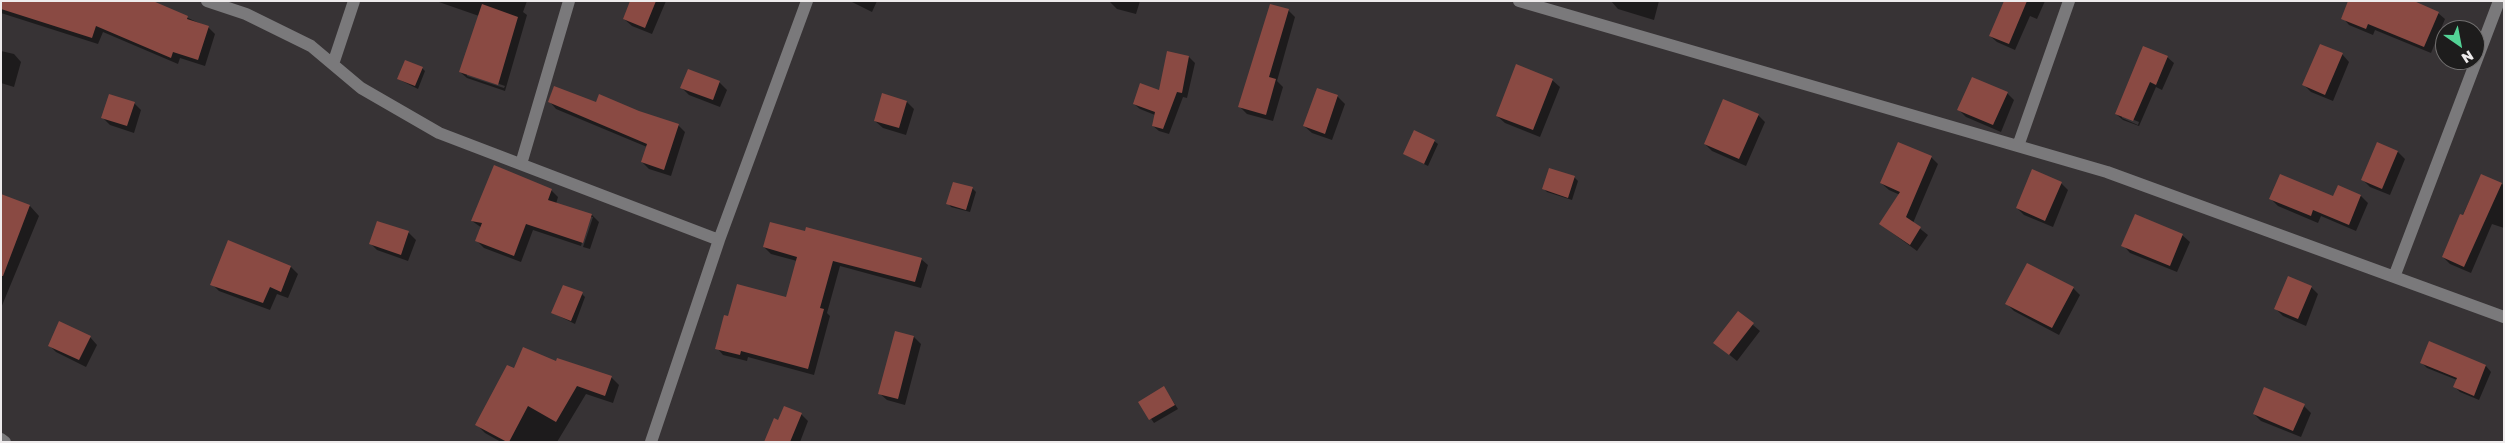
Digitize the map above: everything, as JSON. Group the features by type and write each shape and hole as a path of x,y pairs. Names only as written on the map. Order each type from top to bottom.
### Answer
{"street":[{"path":"207,1 246,14 311,46 361,88 439,133 720,240"},
{"path":"333,64 354,1"},
{"path":"521,164 569,1"},
{"path":"651,442 720,240 807,1"},
{"path":"1518,1 2107,172 2504,317"},
{"path":"2018,146 2069,1"},
{"path":"2394,277 2499,1"},
{"path":"1,439 6,442"}],"building":[{"path":"1,1 153,1 188,16 187,19 209,26 198,60 173,52 171,58 96,26 92,38 1,9"},
{"path":"630,1 656,1 645,28 623,19"},
{"path":"2004,1 2027,1 2009,44 1989,36"},
{"path":"2348,1 2414,1 2439,12 2424,47 2368,24 2366,29 2341,19"},
{"path":"482,4 518,17 498,85 459,72"},
{"path":"1270,4 1289,9 1269,77 1276,79 1266,115 1238,107"},
{"path":"2320,44 2343,53 2325,95 2302,85"},
{"path":"2143,46 2168,56 2156,85 2150,82 2133,121 2115,114"},
{"path":"1167,51 1189,56 1182,93 1177,92 1163,129 1152,126 1155,112 1133,104 1140,83 1159,90"},
{"path":"405,60 423,67 415,86 397,79"},
{"path":"1516,64 1553,79 1533,130 1496,116"},
{"path":"688,69 720,81 713,100 680,88"},
{"path":"1972,77 2008,92 1993,125 1957,110"},
{"path":"554,86 596,102 599,94 639,111 679,124 664,170 641,162 647,144 548,102"},
{"path":"1317,88 1338,95 1325,134 1303,126"},
{"path":"882,93 907,101 899,128 874,121"},
{"path":"109,94 135,102 127,126 101,118"},
{"path":"1723,99 1759,114 1739,159 1704,144"},
{"path":"1414,130 1435,140 1424,164 1403,154"},
{"path":"1898,142 1932,156 1906,217 1921,227 1910,245 1879,224 1900,192 1880,183"},
{"path":"2377,142 2398,151 2382,189 2361,180"},
{"path":"494,165 552,189 548,200 592,214 583,243 526,224 514,256 475,241 482,223 471,221"},
{"path":"1549,168 1575,176 1568,198 1542,189"},
{"path":"2032,169 2062,182 2045,221 2016,208"},
{"path":"2280,174 2333,196 2338,185 2361,195 2349,225 2313,210 2311,216 2269,199"},
{"path":"2481,174 2502,183 2464,267 2442,257 2460,214 2463,215"},
{"path":"953,182 973,187 966,210 946,204"},
{"path":"1,194 30,205 3,276 1,276"},
{"path":"2135,214 2183,234 2170,266 2121,246"},
{"path":"377,221 409,231 401,255 369,244"},
{"path":"770,222 805,231 806,227 922,258 915,282 833,261 820,308 824,309 808,369 741,351 740,355 715,349 724,315 728,316 737,284 786,297 797,257 763,247"},
{"path":"228,240 291,266 281,292 270,287 263,303 210,285"},
{"path":"2027,263 2074,287 2052,328 2005,304"},
{"path":"2288,276 2312,286 2298,319 2274,309"},
{"path":"563,285 583,292 571,321 551,313"},
{"path":"1738,311 1754,323 1729,355 1713,343"},
{"path":"59,321 91,336 79,360 48,346"},
{"path":"895,331 914,336 898,399 878,394"},
{"path":"2429,341 2486,365 2474,396 2453,387 2457,378 2420,363"},
{"path":"523,347 556,361 557,358 612,376 605,396 577,386 556,422 528,406 509,442 507,442 475,425 507,365 514,368"},
{"path":"1164,386 1175,405 1149,420 1138,402"},
{"path":"2264,387 2305,404 2293,431 2253,414"},
{"path":"784,406 802,413 790,442 764,442 774,418 778,420"}]}
